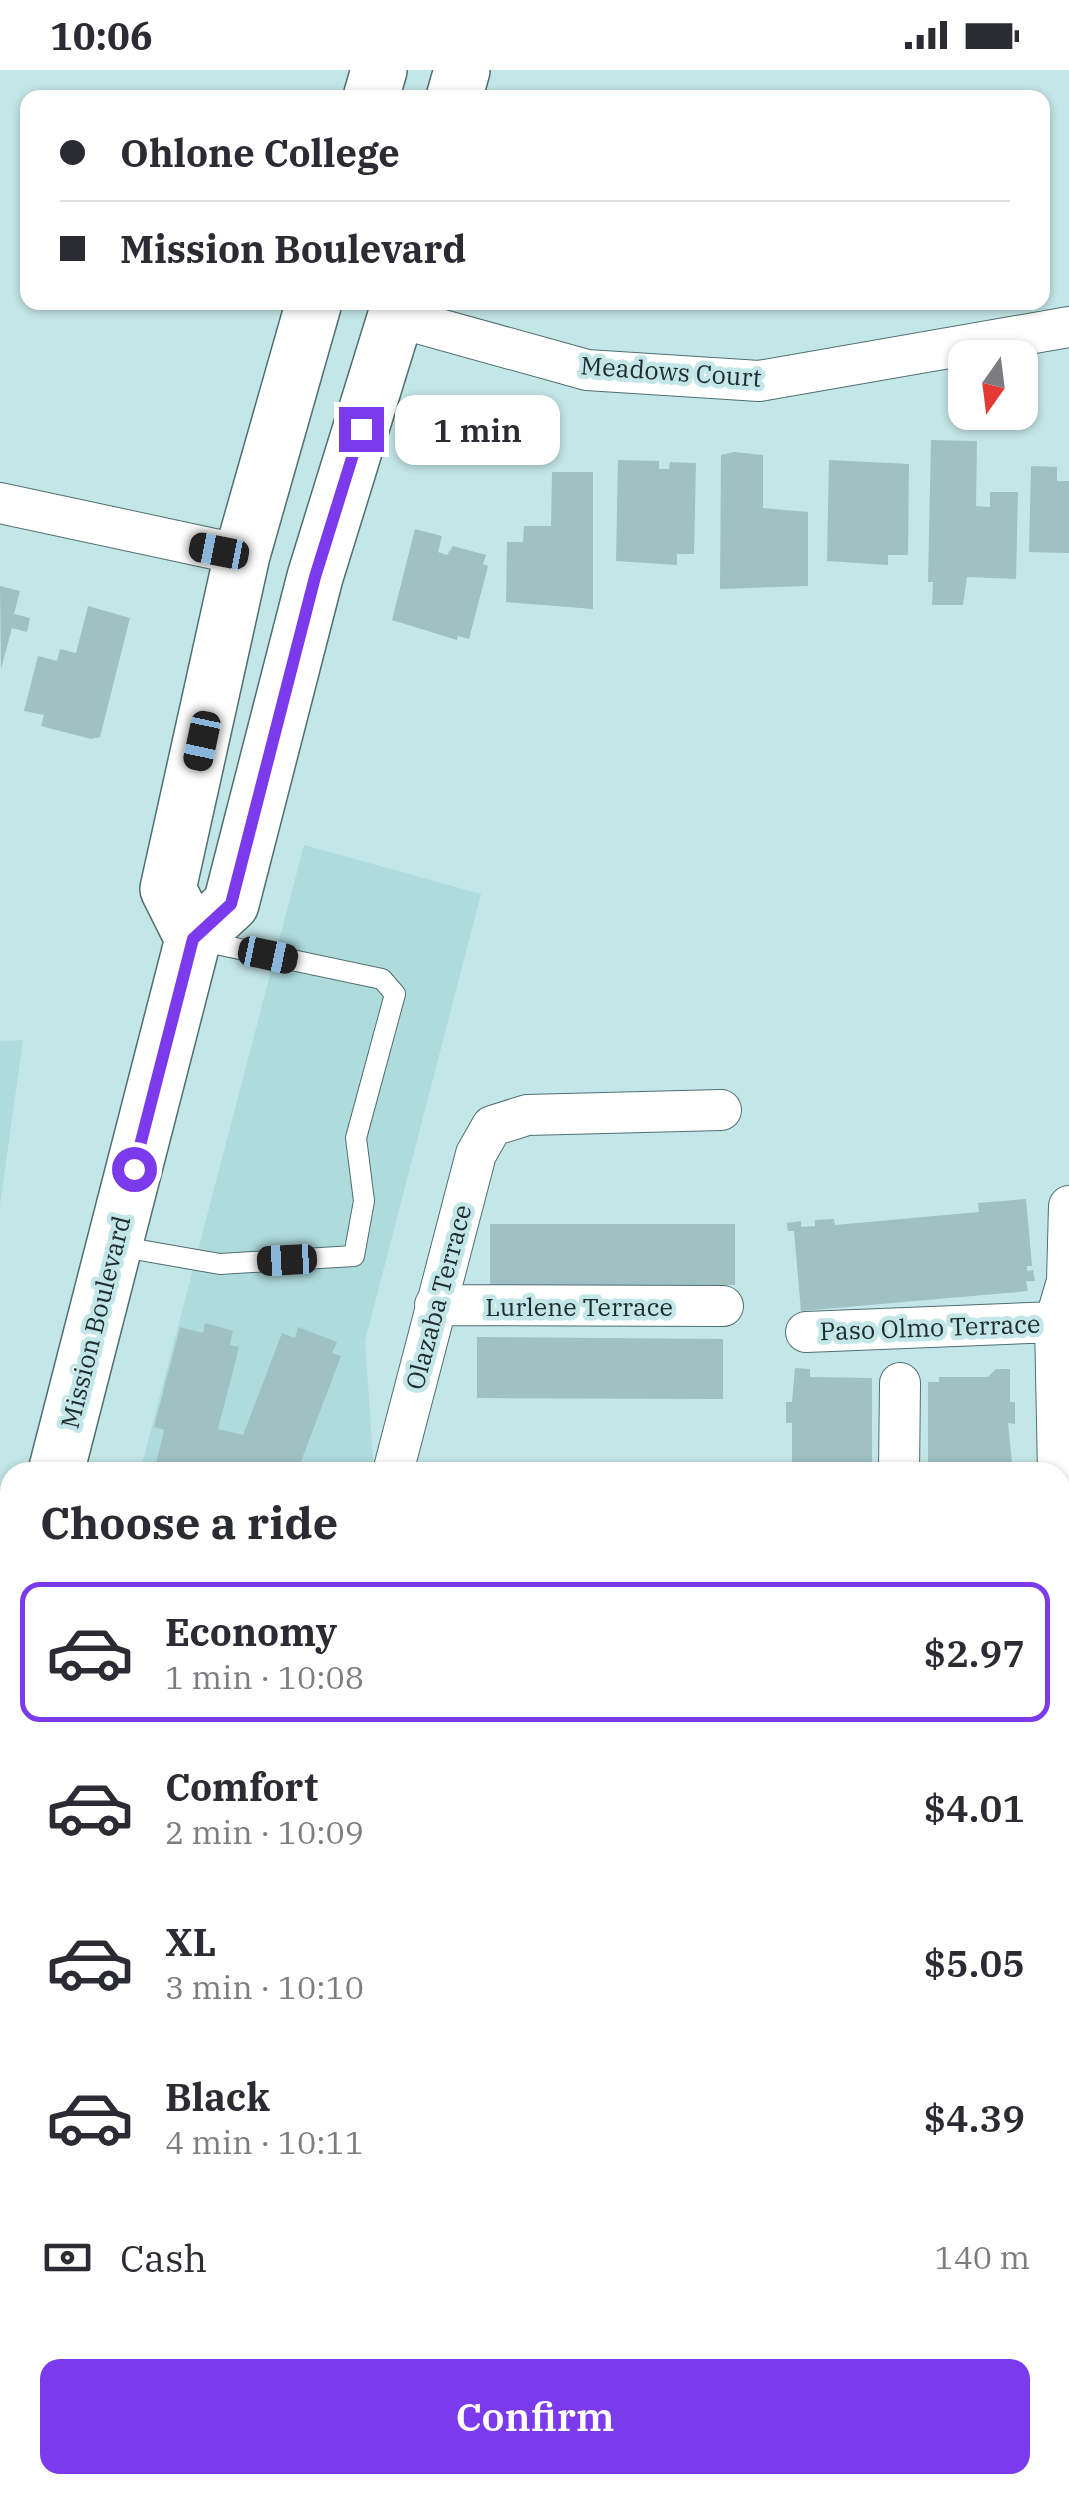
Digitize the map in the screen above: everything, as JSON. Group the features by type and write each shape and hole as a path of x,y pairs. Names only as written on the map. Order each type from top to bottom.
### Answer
{"main road":[{"path":"312,310 242,555 168,889 193,939 231,904 315,577 398,310"},
{"name":"Mission Boulevard","path":"59,1462 193,939"}],"street":[{"name":"Meadows Court","path":"398,310 588,370 759,381 1069,328"},
{"path":"0,503 242,555"},
{"name":"Olazaba Terrace","path":"396,1462 476,1154 492,1126 527,1116 721,1110"},
{"path":"1059,1462 1063,1419 1055,1322 1067,1282 1069,1206"},
{"name":"Lurlene Terrace","path":"435,1305 723,1306"},
{"name":"Paso Olmo Terrace","path":"806,1332 1055,1322"},
{"path":"899,1462 900,1384"}],"lane":[{"path":"115,1246 220,1264 354,1256 364,1201 356,1138 395,994 382,979 193,939"}],"shaded area":[{"path":"304,845 481,894 365,1341 373,1462 143,1462"},
{"path":"23,1040 0,1205 0,1041"}],"building":[{"path":"931,440 977,441 976,506 990,507 990,492 1018,492 1016,579 967,577 963,605 932,605 933,582 928,582"},
{"path":"721,455 763,455 763,508 808,512 808,586 720,589"},
{"path":"618,460 659,461 659,469 669,469 670,462 696,463 694,554 677,554 677,565 616,561"},
{"path":"829,460 909,464 908,555 888,555 888,565 827,561"},
{"path":"1031,466 1057,467 1057,481 1069,481 1069,553 1029,552"},
{"path":"552,472 593,472 593,609 506,602 507,542 523,542 524,526 551,526"},
{"path":"415,529 442,536 438,552 447,555 453,546 486,555 483,564 488,566 469,639 458,636 457,640 392,620"},
{"path":"0,586 20,591 14,614 30,618 27,632 12,628 1,669"},
{"path":"88,606 130,618 100,737 91,739 41,726 44,715 24,711 38,656 57,661 60,649 76,653"},
{"path":"1026,1199 1032,1266 1027,1266 1027,1271 1033,1270 1035,1281 1026,1281 1028,1291 801,1311 794,1231 788,1231 787,1223 801,1221 801,1227 815,1226 815,1220 834,1219 835,1225 979,1212 978,1203"},
{"path":"490,1224 735,1224 735,1285 490,1285"},
{"path":"205,1323 233,1331 230,1345 239,1347 218,1429 243,1435 282,1333 295,1338 298,1327 337,1342 332,1353 341,1356 301,1462 156,1462 164,1430 154,1427 180,1327 203,1333"},
{"path":"477,1337 723,1339 723,1399 477,1398"},
{"path":"795,1368 810,1369 810,1377 872,1378 872,1462 792,1462 792,1423 786,1423 786,1402 792,1402"},
{"path":"996,1369 1010,1369 1010,1402 1015,1402 1015,1424 1008,1423 1012,1462 928,1462 928,1382 939,1382 939,1377 988,1377"}],"route":[{"path":"134,1169 193,939 231,904 315,577 361,429"}]}
